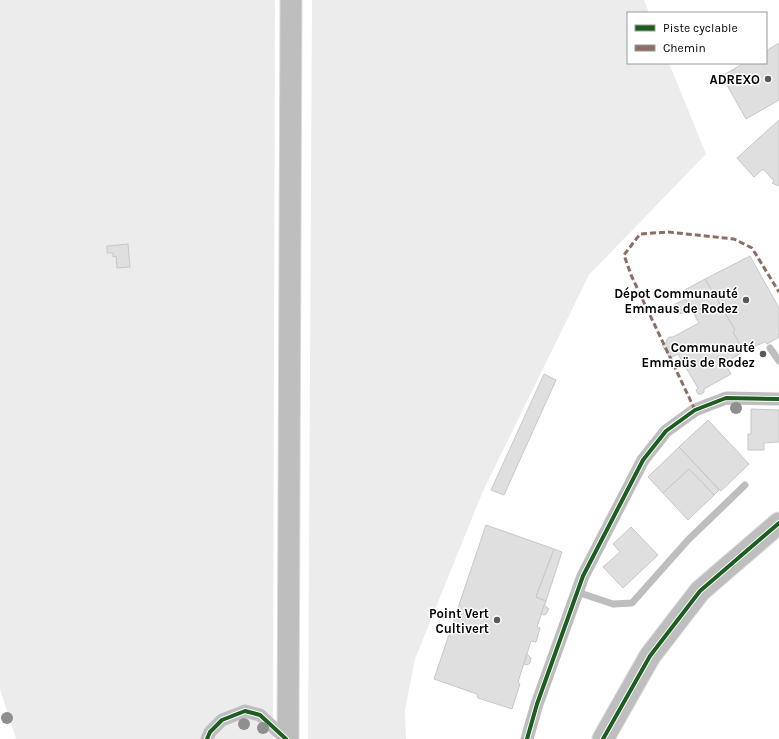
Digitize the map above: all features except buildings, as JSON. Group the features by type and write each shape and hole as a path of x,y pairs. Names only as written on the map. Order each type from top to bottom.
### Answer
{"main road":[{"path":"287,739 291,0"},
{"path":"603,739 650,656 700,591 779,523"}],"street":[{"path":"527,739 540,697 583,576 642,460 666,431 695,410 726,398 779,399"},
{"path":"207,739 210,732 222,720 245,711 260,715 287,739"}],"lane":[{"path":"770,348 779,361"},
{"path":"577,592 613,604 632,603 688,540 745,485"}],"shaded area":[{"path":"0,0 275,0 273,739 16,739 0,689"},
{"path":"312,0 644,0 649,12 627,12 627,64 669,64 706,154 589,275 483,491 415,659 405,710 406,739 308,739"}],"marked path":[{"path":"695,410 631,275 624,255 640,234 668,232 734,239 752,248 779,292"}],"cycle path":[{"path":"527,739 537,704 583,576 643,460 666,431 695,410 726,398 779,399"},
{"path":"603,739 650,656 700,591 779,523"},
{"path":"207,739 210,732 222,720 245,711 260,715 286,739"}],"place":[{"name":"ADREXO","path":"768,79"},
{"name":"Dépot Communauté Emmaus de Rodez","path":"746,300"},
{"name":"Communauté Emmaüs de Rodez","path":"763,354"},
{"name":"Point Vert Cultivert","path":"497,620"}]}
